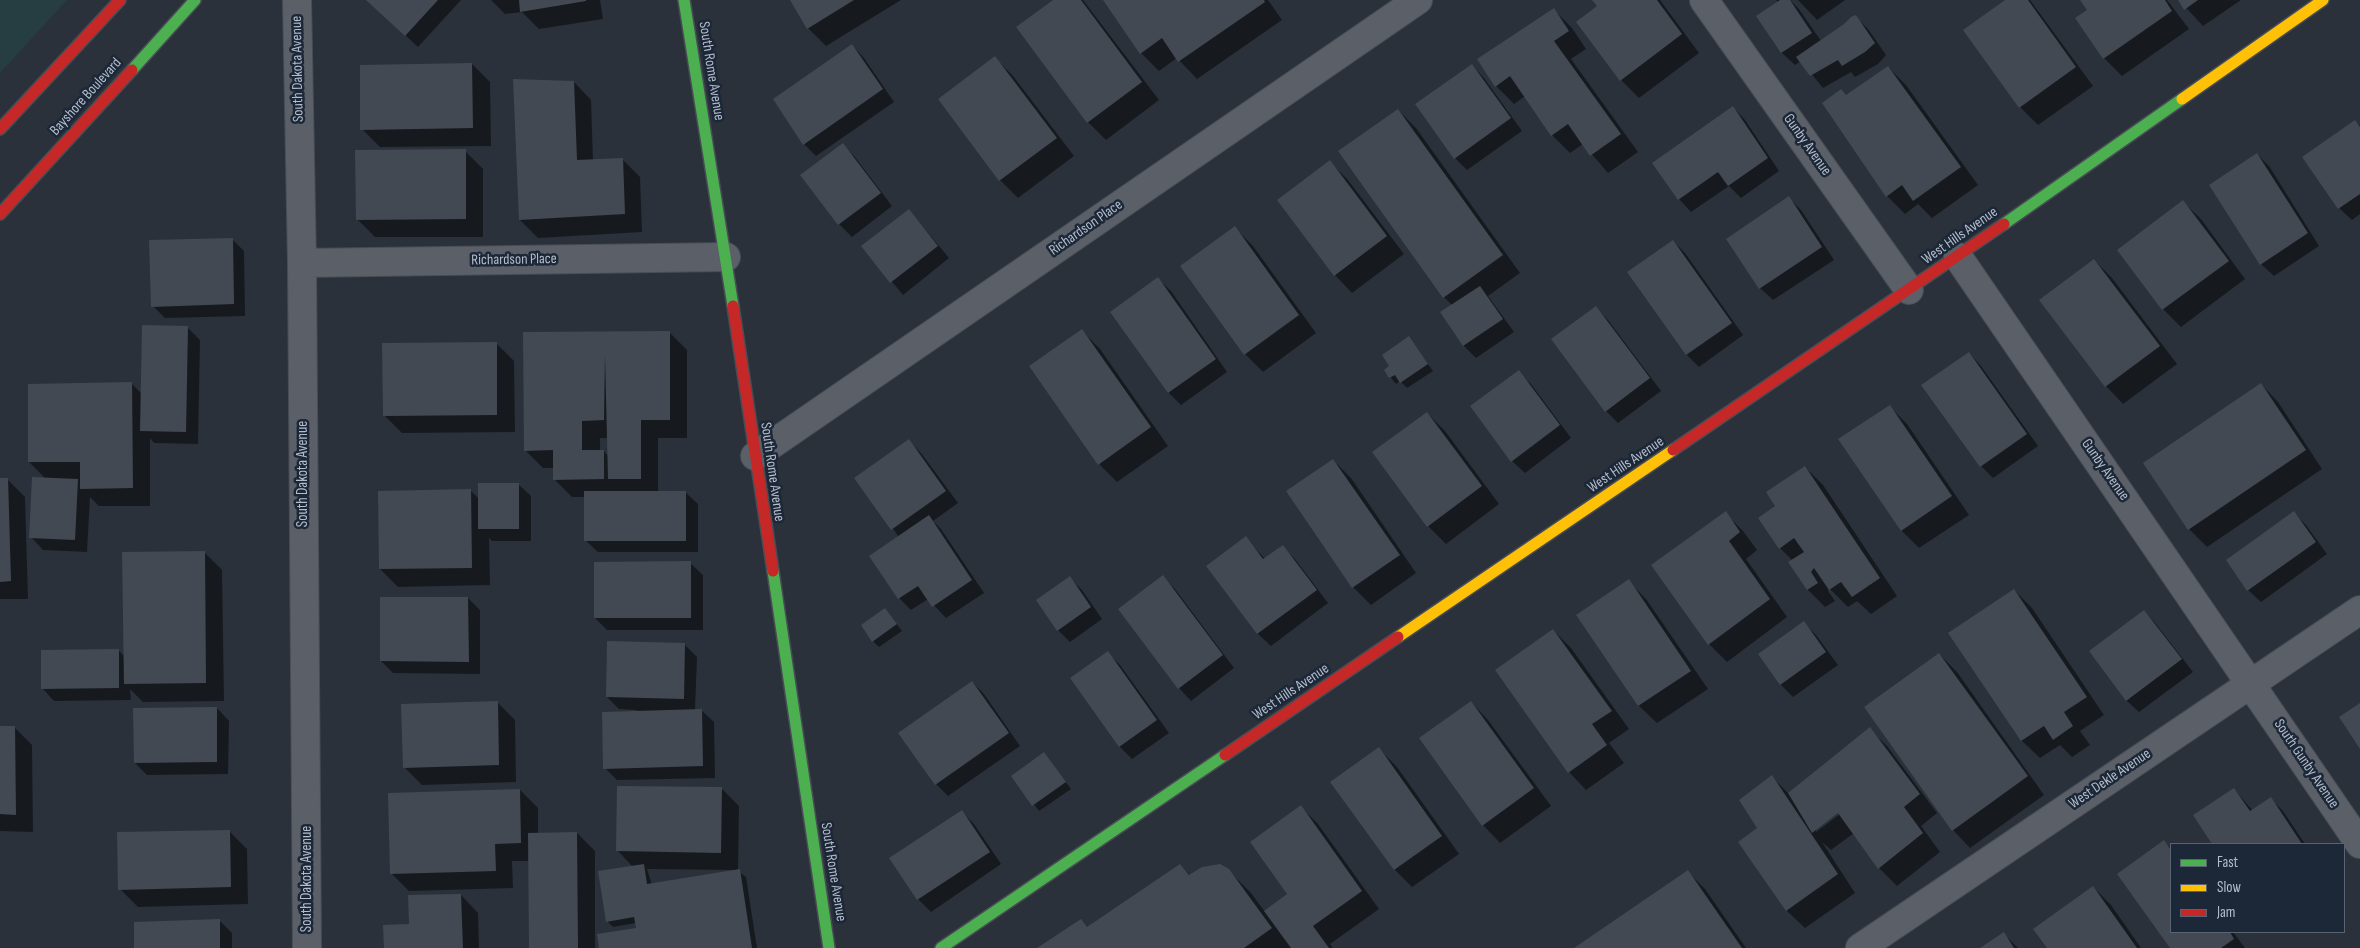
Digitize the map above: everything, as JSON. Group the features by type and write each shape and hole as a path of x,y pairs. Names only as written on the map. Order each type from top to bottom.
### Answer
{"street":[{"path":"0,129 120,0"},
{"name":"Bayshore Boulevard","path":"0,214 195,0"},
{"name":"South Dakota Avenue","path":"297,0 302,264 307,948"},
{"name":"South Rome Avenue","path":"684,0 726,257 830,948"},
{"name":"Richardson Place","path":"755,456 1418,0"},
{"name":"Gunby Avenue","path":"1704,0 1909,290"},
{"name":"West Hills Avenue","path":"941,948 1958,257 2323,0"},
{"name":"Richardson Place","path":"302,264 726,257"},
{"name":"Gunby Avenue","path":"1958,257 2251,683"},
{"name":"West Dekle Avenue","path":"1860,948 2360,610"},
{"name":"South Gunby Avenue","path":"2251,683 2360,844"}],"green space":[{"path":"0,0 67,0 0,73"}],"building":[{"path":"366,0 438,0 405,36"},
{"path":"519,0 586,0 586,1 520,12"},
{"path":"790,0 854,0 807,29"},
{"path":"1053,0 1081,0 1142,82 1087,123 1016,27"},
{"path":"1103,0 1264,0 1265,2 1178,62 1162,38 1140,54"},
{"path":"1592,0 1657,0 1682,34 1620,81 1576,22 1597,6"},
{"path":"1780,0 1790,0 1812,33 1781,53 1756,16"},
{"path":"2005,0 2028,0 2076,67 2019,108 1963,30"},
{"path":"2080,0 2165,0 2172,11 2103,59 2075,18 2087,10"},
{"path":"2178,0 2198,0 2184,10"},
{"path":"1554,8 1569,31 1554,41 1621,134 1590,156 1568,124 1551,136 1510,76 1495,87 1477,59"},
{"path":"1856,15 1875,43 1865,52 1842,66 1838,60 1810,76 1796,57"},
{"path":"852,44 883,89 803,145 773,99"},
{"path":"995,56 1057,138 999,181 938,99"},
{"path":"472,63 473,128 360,130 360,65"},
{"path":"1472,64 1511,118 1454,159 1415,104"},
{"path":"1888,66 1961,167 1913,201 1902,185 1886,197 1822,103 1841,89 1846,95"},
{"path":"513,79 574,81 577,160 623,158 625,214 519,220"},
{"path":"1733,106 1768,158 1728,186 1718,172 1678,200 1652,163"},
{"path":"1398,109 1503,255 1443,298 1338,151"},
{"path":"2355,120 2360,127 2360,194 2338,209 2302,157"},
{"path":"843,143 881,193 838,225 800,175"},
{"path":"466,149 466,219 356,220 355,150"},
{"path":"2257,153 2308,233 2260,265 2209,185"},
{"path":"1330,160 1387,236 1334,276 1277,200"},
{"path":"1789,196 1822,247 1759,289 1726,239"},
{"path":"2183,200 2229,261 2162,310 2117,250"},
{"path":"909,209 938,246 890,283 861,246"},
{"path":"1235,226 1299,315 1244,355 1180,266"},
{"path":"233,238 234,304 151,307 149,240"},
{"path":"1673,240 1732,323 1686,355 1627,272"},
{"path":"2094,259 2160,346 2105,387 2039,300"},
{"path":"1158,277 1216,359 1168,393 1110,312"},
{"path":"1480,286 1503,319 1463,346 1440,312"},
{"path":"1596,306 1650,378 1605,412 1551,339"},
{"path":"142,325 188,326 186,432 140,431"},
{"path":"1082,329 1151,427 1098,465 1029,366"},
{"path":"670,331 670,420 641,420 641,479 608,479 605,355 604,420 582,421 582,450 604,450 604,479 553,480 553,450 524,451 523,332"},
{"path":"1409,336 1428,364 1400,383 1395,375 1389,378 1384,370 1389,366 1382,355"},
{"path":"497,342 497,415 383,416 382,343"},
{"path":"1969,352 2027,434 1980,467 1921,385"},
{"path":"1519,370 1560,425 1511,462 1470,406"},
{"path":"132,382 133,488 80,489 80,462 28,462 28,384"},
{"path":"2261,383 2306,450 2188,530 2143,463"},
{"path":"1890,405 1952,496 1901,531 1838,439"},
{"path":"1427,412 1482,486 1427,527 1372,452"},
{"path":"909,439 946,491 891,530 854,478"},
{"path":"1333,459 1400,555 1352,588 1286,491"},
{"path":"1805,466 1880,578 1852,597 1841,582 1829,590 1814,568 1811,572 1818,583 1807,590 1788,562 1804,552 1794,538 1779,549 1758,518 1775,506 1766,492"},
{"path":"32,477 78,479 75,540 29,538"},
{"path":"0,478 8,478 11,581 0,582"},
{"path":"478,483 519,483 519,529 478,529"},
{"path":"471,489 472,568 379,569 378,491"},
{"path":"584,491 686,491 686,541 584,541"},
{"path":"1726,511 1740,532 1729,541 1770,599 1708,645 1651,565"},
{"path":"2294,511 2316,542 2247,591 2226,560"},
{"path":"929,515 972,580 932,607 918,586 898,599 869,556"},
{"path":"1246,536 1263,559 1283,545 1317,590 1257,634 1206,566"},
{"path":"205,551 206,683 124,684 122,552"},
{"path":"691,561 691,618 594,618 594,562"},
{"path":"1163,575 1223,655 1178,689 1118,609"},
{"path":"1070,576 1091,607 1057,631 1036,600"},
{"path":"1629,579 1691,671 1638,706 1576,615"},
{"path":"2014,589 2087,697 2064,712 2073,726 2053,740 2044,726 2021,741 1948,633"},
{"path":"380,597 468,597 469,662 380,661"},
{"path":"885,608 897,624 872,642 861,625"},
{"path":"2144,610 2182,659 2126,701 2089,651"},
{"path":"1804,621 1826,652 1780,685 1758,654"},
{"path":"1553,629 1612,711 1592,724 1607,745 1568,773 1495,670"},
{"path":"607,641 685,643 684,699 606,697"},
{"path":"119,649 119,688 41,689 41,650"},
{"path":"1108,651 1157,720 1119,747 1070,678"},
{"path":"1939,653 2028,776 1952,831 1864,707"},
{"path":"972,681 1009,733 935,785 898,733"},
{"path":"498,701 499,765 403,768 401,704"},
{"path":"1471,701 1534,788 1482,826 1419,738"},
{"path":"2360,703 2360,749 2339,717"},
{"path":"217,707 217,762 134,763 133,708"},
{"path":"702,709 703,766 603,769 602,712"},
{"path":"0,726 15,726 16,815 0,814"},
{"path":"1870,727 1920,794 1904,807 1923,833 1878,869 1838,813 1812,833 1788,793"},
{"path":"1379,747 1442,836 1394,870 1330,782"},
{"path":"1044,752 1066,782 1032,806 1011,776"},
{"path":"1772,775 1838,874 1786,911 1738,842 1757,828 1739,800"},
{"path":"617,786 722,787 721,853 616,851"},
{"path":"2234,788 2250,811 2271,797 2301,843 2211,843 2193,815"},
{"path":"520,789 521,843 495,844 496,871 390,874 388,793"},
{"path":"1301,805 1362,891 1313,926 1329,948 1291,948 1264,911 1287,894 1250,842"},
{"path":"962,810 990,852 917,900 889,858"},
{"path":"230,830 231,887 118,890 117,832"},
{"path":"577,832 578,948 529,948 528,833"},
{"path":"2164,840 2170,849 2170,933 2231,933 2234,939 2221,948 2170,948 2117,874"},
{"path":"644,864 647,884 740,869 752,948 599,948 597,934 636,928 634,917 606,922 598,871"},
{"path":"1180,864 1189,875 1202,867 1220,864 1229,869 1272,928 1244,948 1037,948 1081,919 1087,927"},
{"path":"1688,870 1742,948 1574,948"},
{"path":"2093,886 2137,948 2047,948 2033,929"},
{"path":"461,894 463,948 384,948 383,925 409,924 408,895"},
{"path":"220,919 220,948 134,948 134,922"},
{"path":"2004,932 2014,948 1980,948"}],"traffic: fast":[{"path":"132,70 195,0"},
{"path":"684,0 733,306"},
{"path":"2004,224 2182,99"},
{"path":"773,571 829,948"},
{"path":"941,948 1225,755"}],"traffic: slow":[{"path":"2182,99 2323,0"},
{"path":"1398,637 1673,450"}],"traffic: jam":[{"path":"0,129 120,0"},
{"path":"0,214 132,70"},
{"path":"1673,450 2004,224"},
{"path":"733,306 773,571"},
{"path":"1225,755 1398,637"}]}
